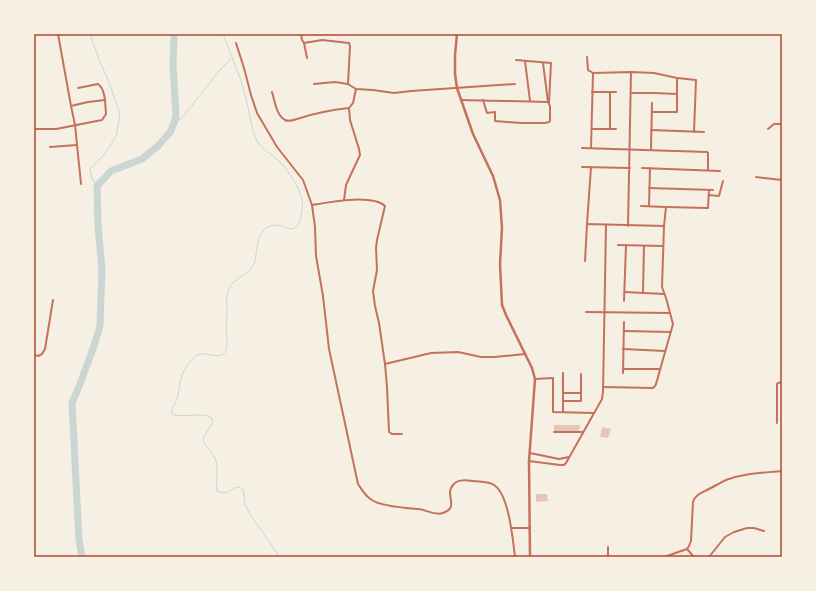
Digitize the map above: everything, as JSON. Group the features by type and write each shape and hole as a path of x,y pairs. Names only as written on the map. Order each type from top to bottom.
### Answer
{"street":[{"path":"58,34 75,125 81,184"},
{"path":"301,34 307,58"},
{"path":"457,34 455,68 457,88 475,138 493,176 500,200 502,228 500,264 502,305 526,354 535,379 529,461 530,557"},
{"path":"304,43 322,40 350,44 348,84"},
{"path":"236,43 257,113 277,147 303,180 312,205 315,227 316,256 323,296 329,349 358,484 364,494 373,501 438,514 443,513 450,508 451,500 449,494 450,489 455,482 463,480 495,485 502,496 512,528 515,557"},
{"path":"587,57 588,70 592,72 654,73 695,80 694,132"},
{"path":"516,60 551,63 549,103"},
{"path":"525,61 530,101"},
{"path":"483,100 487,113 495,112 495,121 521,123 549,122 549,103 543,63"},
{"path":"591,148 592,72"},
{"path":"628,226 631,72"},
{"path":"652,112 677,112 677,78"},
{"path":"314,84 335,82 348,84 356,89 398,93 515,84"},
{"path":"34,129 56,129 102,120 106,114 105,100 100,86 98,84 78,88"},
{"path":"344,201 346,185 360,155 350,120 349,108 353,103 356,89"},
{"path":"272,92 276,108 287,121 322,111 349,108"},
{"path":"592,92 616,92"},
{"path":"610,92 610,129"},
{"path":"631,93 677,94"},
{"path":"71,106 105,100"},
{"path":"462,100 530,101 549,103"},
{"path":"651,149 652,103"},
{"path":"768,128 774,124 782,124"},
{"path":"592,129 616,129"},
{"path":"651,130 704,132"},
{"path":"50,147 77,145"},
{"path":"582,148 651,149 707,152 708,170"},
{"path":"582,167 630,168"},
{"path":"585,261 591,167"},
{"path":"642,168 720,171"},
{"path":"649,206 650,168"},
{"path":"756,177 782,180"},
{"path":"709,195 719,196 723,181"},
{"path":"649,188 714,190"},
{"path":"641,206 708,208 709,190"},
{"path":"312,205 369,200 381,203 385,206 377,240 377,270 373,291 385,364 390,432 392,434 402,434"},
{"path":"603,387 653,388 656,384 673,324 662,287 666,207"},
{"path":"587,224 664,226"},
{"path":"529,461 562,465 566,463 602,399 606,225"},
{"path":"618,245 663,246"},
{"path":"624,301 626,245"},
{"path":"643,293 644,246"},
{"path":"625,292 664,294"},
{"path":"34,354 38,356 42,354 45,349 53,300"},
{"path":"586,312 670,313"},
{"path":"623,373 624,322"},
{"path":"624,331 670,332"},
{"path":"623,349 665,351"},
{"path":"385,364 431,353 458,352 494,357 526,354"},
{"path":"623,368 660,369"},
{"path":"563,374 563,412"},
{"path":"563,401 581,401 581,374"},
{"path":"535,379 553,378 553,412 593,413"},
{"path":"776,423 777,384 782,382"},
{"path":"563,393 581,393"},
{"path":"777,416 782,416"},
{"path":"554,432 583,432"},
{"path":"530,453 559,459 569,457"},
{"path":"664,557 687,549 690,543 693,502 696,497 720,484 744,475 782,471"},
{"path":"512,528 530,528"},
{"path":"709,557 725,537 734,532 746,528 764,530"},
{"path":"608,547 608,557"},
{"path":"687,549 694,557"}],"building":[{"path":"554,425 580,425 579,431 554,431"},
{"path":"602,427 611,429 608,438 600,437"},
{"path":"536,494 547,494 548,501 536,502"}],"waterway":[{"path":"90,34 120,114 116,137 103,156 90,169 92,179 97,186"},
{"path":"82,557 79,540 72,403 100,326 102,270 98,225 97,186 111,171 142,159 158,146 171,131 176,117 173,64 174,34"},
{"path":"223,34 242,84 256,139 263,148 281,163 296,185 301,195 301,219 293,229 276,225 266,228 263,231 257,245 254,264 248,272 235,281 228,289 226,328 227,344 225,352 224,354 218,356 200,354 191,360 182,375 177,397 172,409 172,414 182,416 203,415 212,418 213,422 203,439 216,461 217,491 226,493 237,487 243,489 245,504 251,516 279,557"},
{"path":"174,121 178,121 183,117 219,71 231,59"}]}
